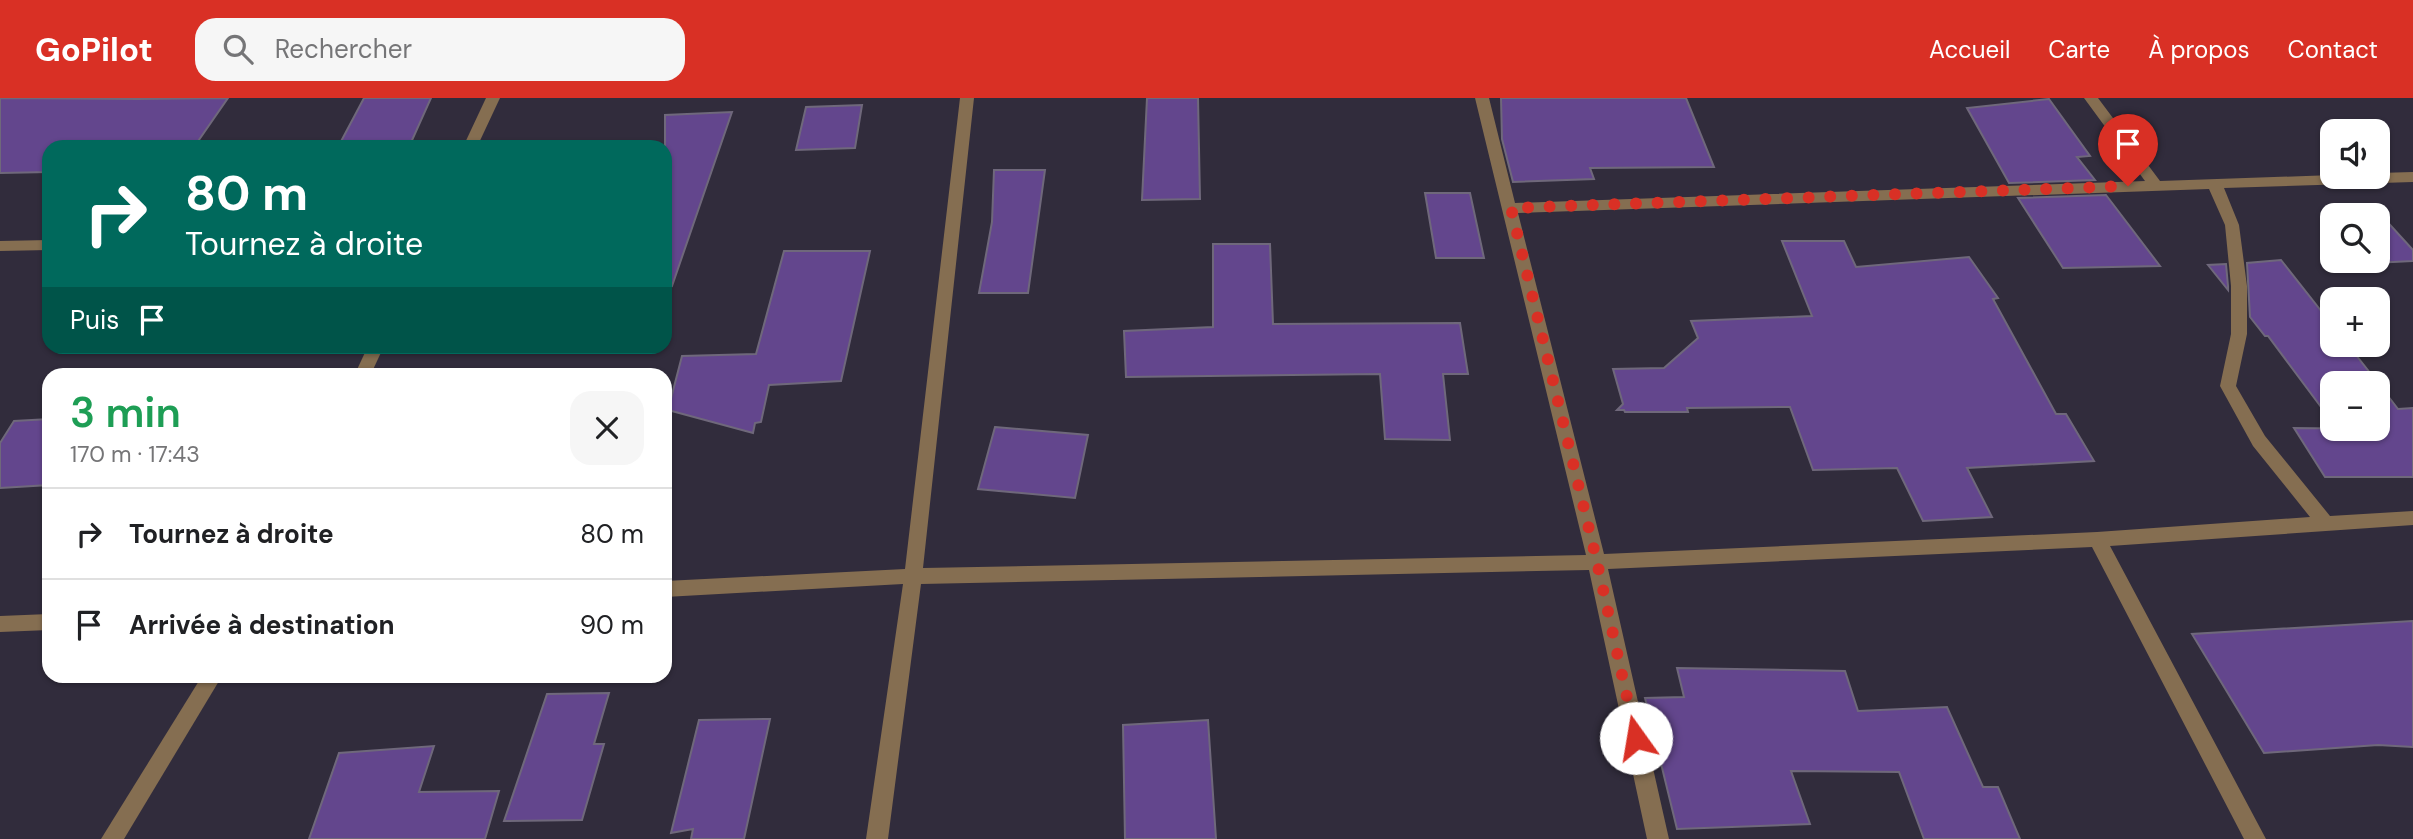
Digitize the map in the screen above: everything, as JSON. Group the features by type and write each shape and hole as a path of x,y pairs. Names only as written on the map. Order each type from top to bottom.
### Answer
{"street":[{"path":"473,140 493,98"},
{"path":"877,839 913,576 967,98"},
{"path":"1482,98 1597,562 1658,839"},
{"path":"2091,98 2155,185"},
{"path":"1511,208 2413,177"},
{"path":"2214,183 2232,225 2239,286 2239,334 2228,386 2259,441 2325,523"},
{"path":"0,246 42,245"},
{"path":"672,589 913,576 1597,562 2097,539 2413,518"},
{"path":"2097,539 2255,839"},
{"path":"0,624 42,622"},
{"path":"112,839 208,683"}],"building":[{"path":"0,98 228,98 199,140 42,140 42,172 0,173"},
{"path":"364,98 431,98 412,140 342,140"},
{"path":"1147,98 1198,98 1200,199 1142,200"},
{"path":"1501,98 1686,98 1714,167 1590,168 1594,179 1513,182 1502,139"},
{"path":"2049,99 2090,156 2077,157 2095,180 2009,183 1967,108"},
{"path":"862,105 855,148 796,150 806,107"},
{"path":"732,112 672,286 672,140 665,140 665,115"},
{"path":"994,170 1045,170 1028,293 979,293 992,222"},
{"path":"1425,193 1470,193 1484,258 1436,258"},
{"path":"2106,195 2160,266 2063,268 2018,198"},
{"path":"2390,225 2413,250 2413,261 2390,262"},
{"path":"1782,241 1844,241 1856,267 1969,257 1998,298 1993,299 2056,414 2066,414 2094,461 1967,468 1992,517 1923,521 1897,468 1813,470 1790,407 1687,408 1688,412 1617,410 1623,404 1613,369 1664,368 1698,338 1691,321 1812,316"},
{"path":"1213,244 1270,244 1273,324 1460,323 1468,374 1443,374 1450,440 1385,439 1380,374 1126,377 1124,331 1213,327"},
{"path":"784,251 870,251 841,381 769,385 761,422 755,423 753,433 672,411 672,395 682,356 756,354"},
{"path":"2281,260 2320,310 2320,357 2357,357 2369,371 2320,371 2320,406 2268,336 2265,336 2250,317 2247,263"},
{"path":"2226,264 2228,286 2228,290 2208,265"},
{"path":"2390,399 2398,409 2413,408 2413,477 2325,477 2294,428 2320,428 2320,441 2390,441"},
{"path":"42,419 42,485 0,488 0,443 14,421"},
{"path":"995,427 1088,435 1075,498 978,489"},
{"path":"2413,621 2413,747 2378,745 2264,753 2192,634"},
{"path":"1677,668 1845,671 1858,711 1947,707 1983,787 1998,787 2020,839 1924,839 1899,772 1791,771 1810,824 1677,829 1645,698 1684,697"},
{"path":"609,693 594,744 604,744 582,820 504,821 547,694"},
{"path":"770,719 744,839 691,839 693,829 671,833 699,720"},
{"path":"1208,720 1216,839 1125,839 1123,725"},
{"path":"434,746 419,792 499,791 485,839 309,839 339,753"}],"route":[{"path":"1636,738 1597,562 1511,208 2128,186"}]}
